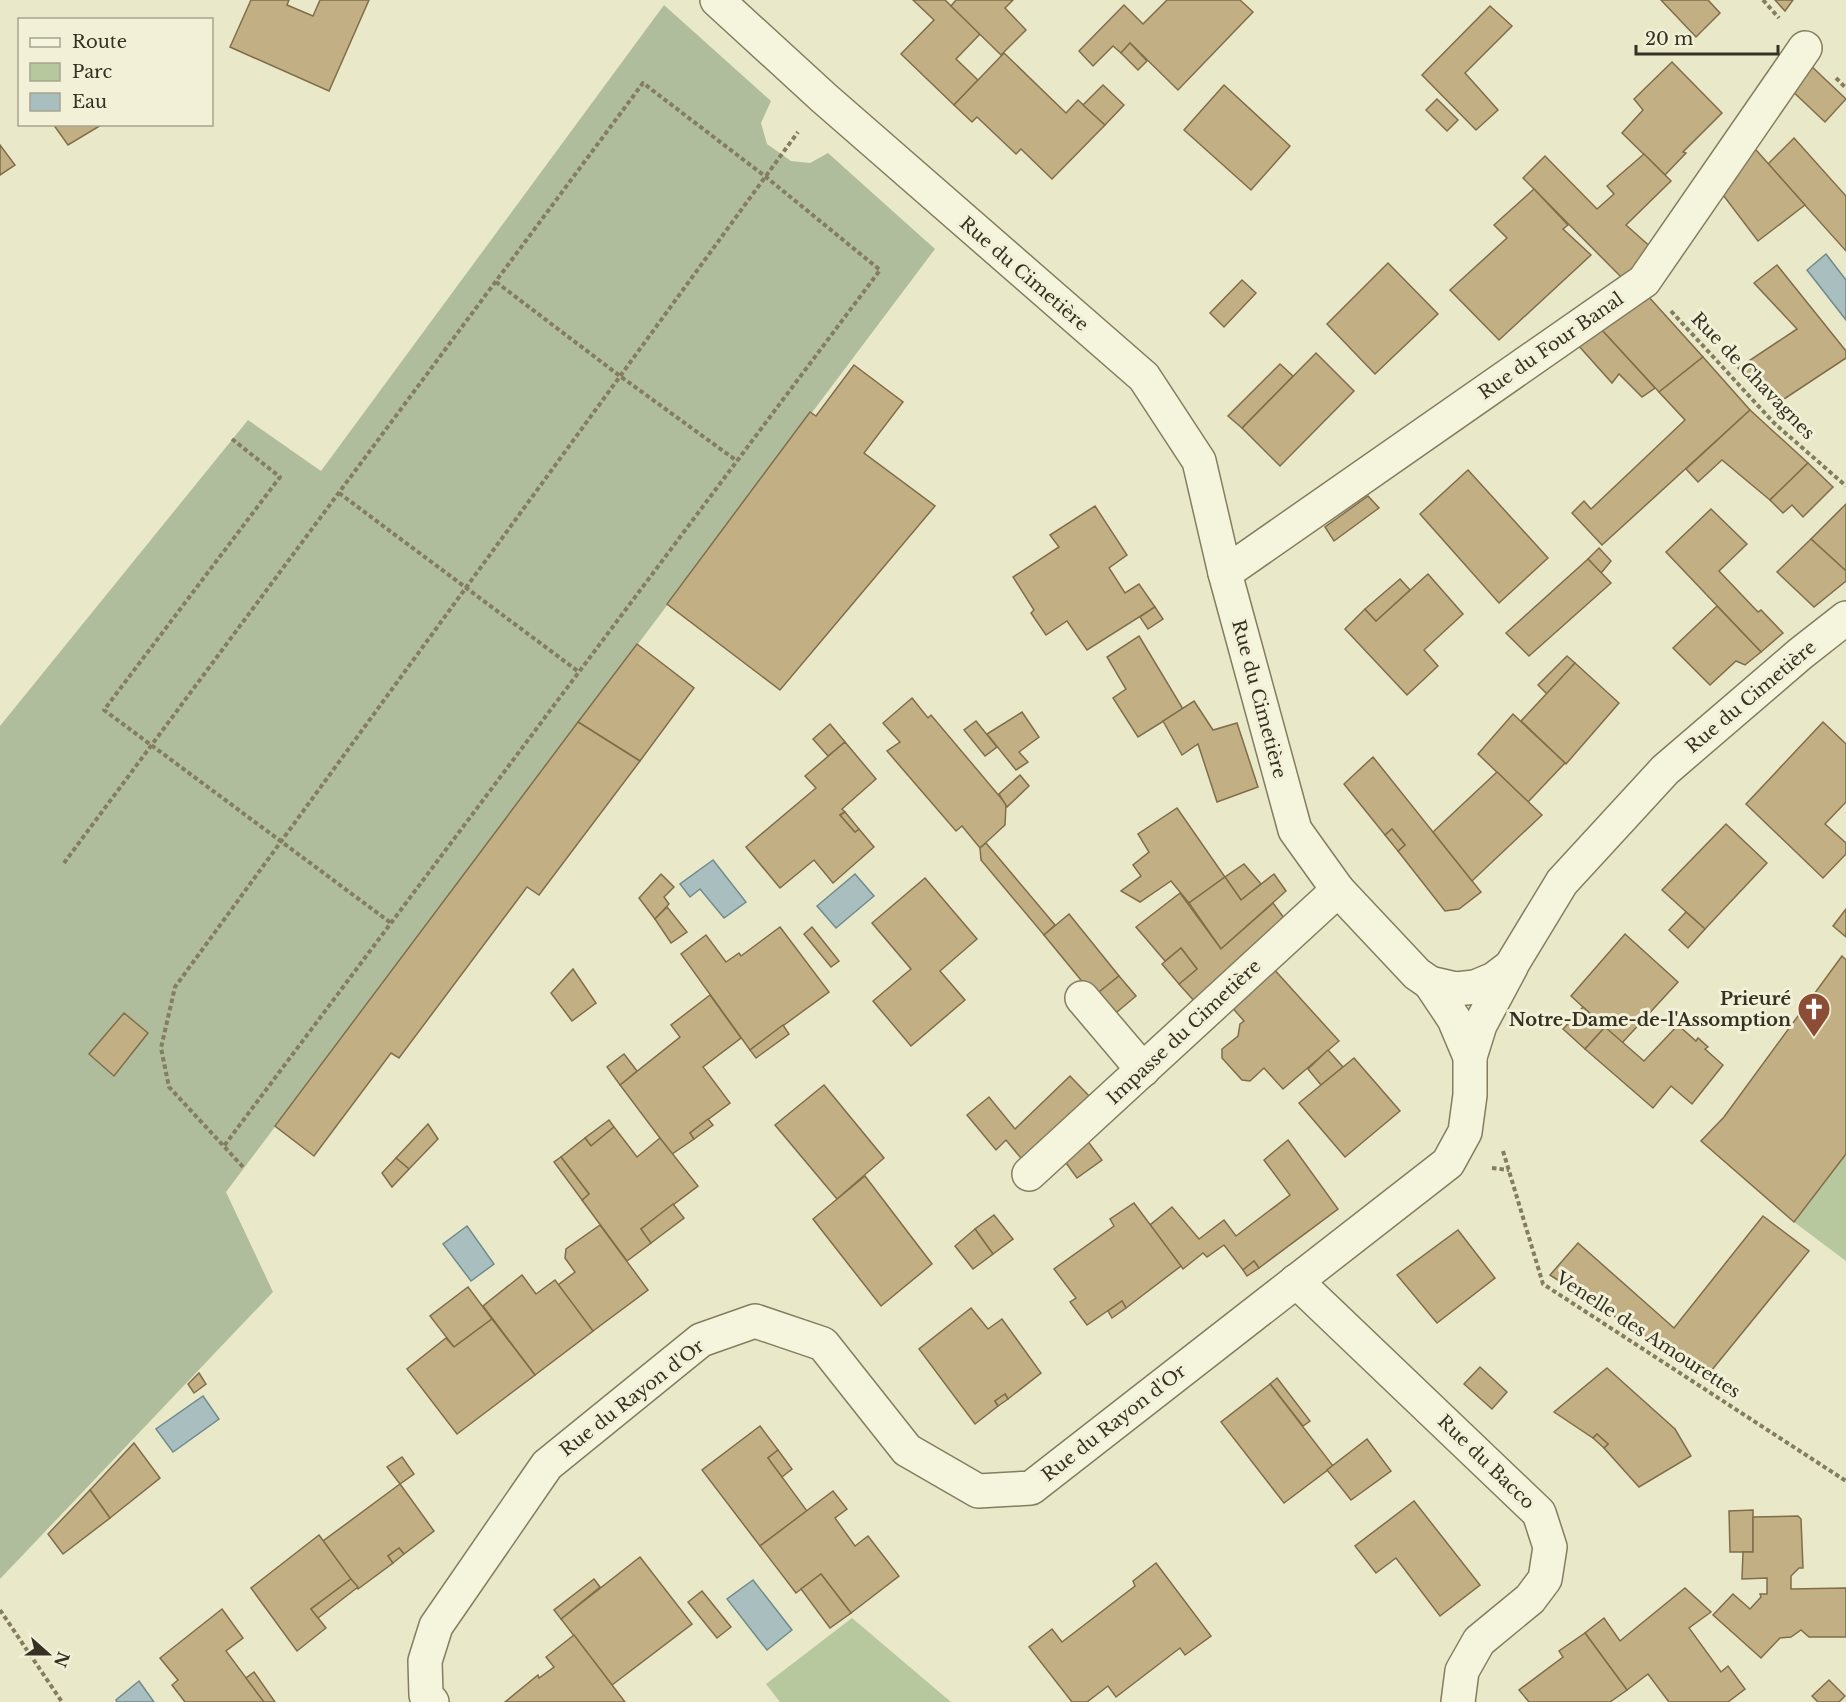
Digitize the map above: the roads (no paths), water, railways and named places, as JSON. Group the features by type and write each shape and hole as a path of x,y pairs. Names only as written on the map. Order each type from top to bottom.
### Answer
{"street":[{"name":"Rue du Cimetière","path":"717,0 824,98 1144,377 1199,460 1225,573 1295,830 1338,891 1417,974 1430,983 1456,989 1475,987 1494,979 1512,966 1563,882 1665,770 1800,654 1846,618"},
{"name":"Rue du Four Banal","path":"1225,573 1644,281 1805,48"},
{"name":"Impasse du Cimetière","path":"1029,1174 1338,891"},
{"path":"1470,1057 1480,1025 1512,966"},
{"name":"Rue du Rayon d'Or","path":"432,1702 426,1695 425,1661 436,1626 547,1465 701,1340 755,1321 823,1344 907,1450 978,1491 1031,1488 1448,1163 1465,1132 1470,1095 1470,1057 1454,1019 1430,983"},
{"path":"1083,998 1143,1070"},
{"name":"Rue du Bacco","path":"1296,1281 1539,1513 1550,1547 1545,1579 1530,1599 1479,1641 1462,1671 1458,1702"}],"water":[{"path":"1826,254 1846,280 1846,320 1807,270"},
{"path":"713,860 746,902 724,918 700,889 690,897 680,884"},
{"path":"855,874 874,896 836,928 817,906"},
{"path":"467,1226 494,1264 471,1281 443,1244"},
{"path":"203,1396 219,1419 173,1452 156,1429"},
{"path":"753,1580 792,1630 767,1650 727,1599"},
{"path":"139,1681 154,1702 117,1702 116,1700"}],"place":[{"name":"Prieuré Notre-Dame-de-l'Assomption","path":"1814,1038"}]}
